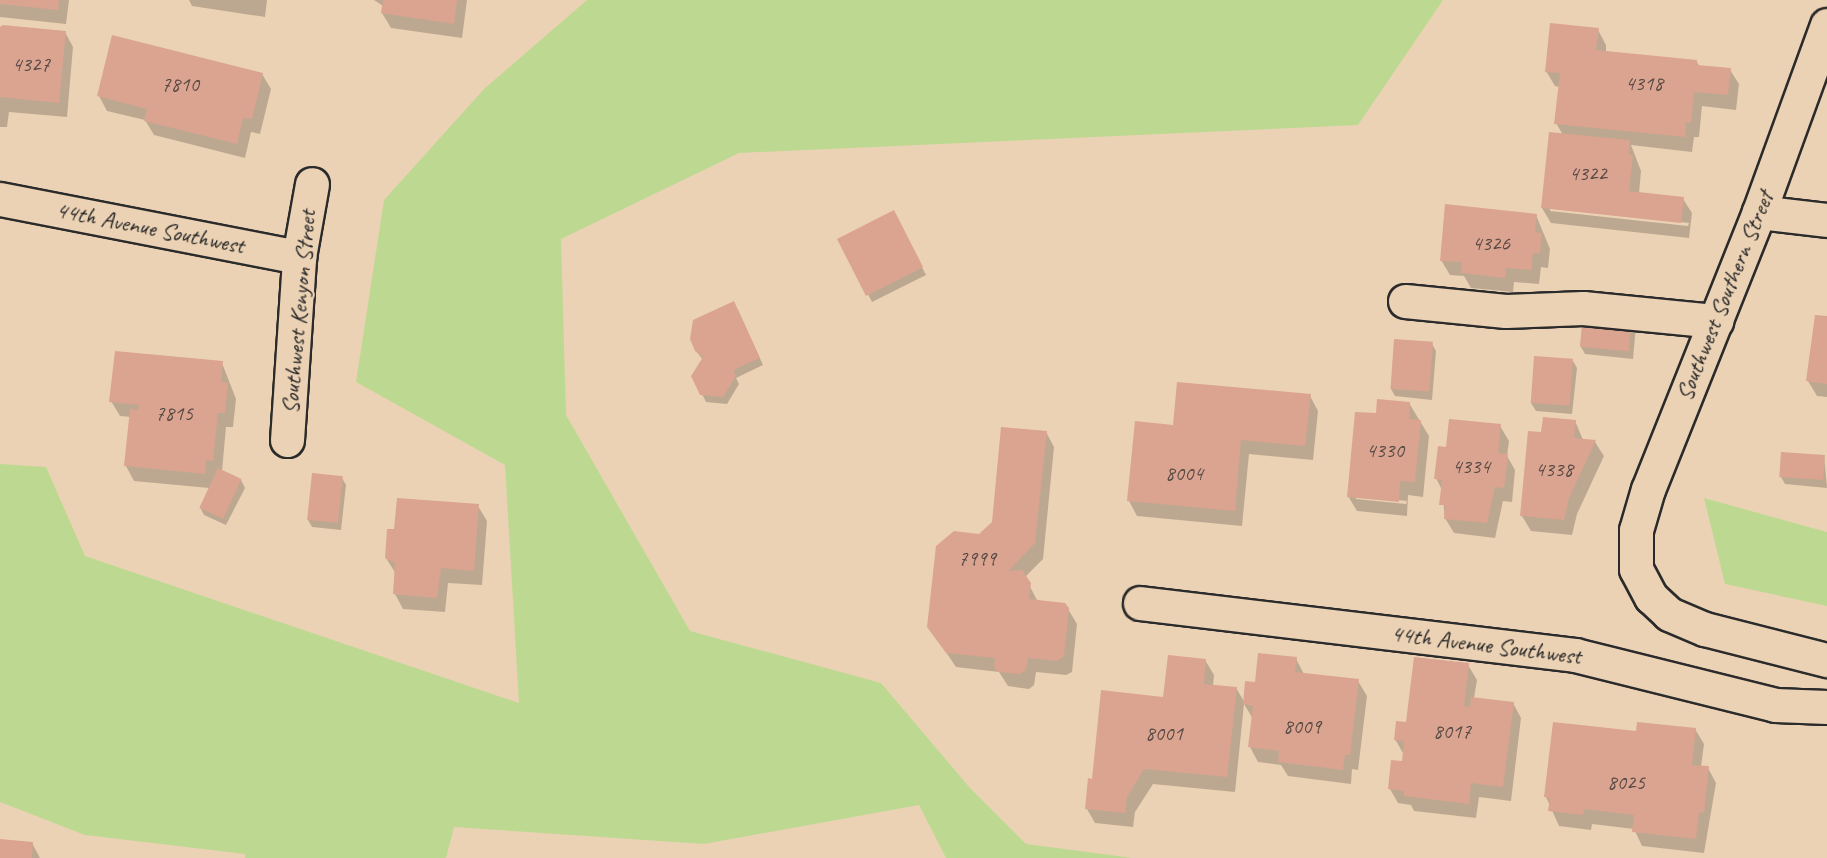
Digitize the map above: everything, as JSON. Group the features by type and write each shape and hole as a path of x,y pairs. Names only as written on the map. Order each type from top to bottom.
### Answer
{"street":[{"name":"Southwest Southern Street","path":"1827,25 1759,212 1648,489 1636,530 1636,569 1652,597 1669,614 1706,629 1827,660"},
{"name":"Southwest Kenyon Street","path":"287,440 299,257 312,184"},
{"name":"44th Avenue Southwest","path":"0,198 299,257"},
{"path":"1759,212 1827,220"},
{"path":"1405,301 1506,311 1583,308 1716,321"},
{"name":"44th Avenue Southwest","path":"1140,603 1575,655 1775,705 1827,707"}],"green space":[{"path":"587,0 1443,0 1358,125 739,153 561,239 566,415 690,631 881,683 970,788 1026,844 1133,858 946,858 919,805 704,844 454,827 446,858 245,858 245,854 85,835 0,802 0,464 46,467 85,556 519,703 505,465 356,382 384,200 485,88"},
{"path":"1704,498 1827,532 1827,606 1725,584"}],"building":[{"path":"0,0 59,0 58,10 0,4"},
{"path":"383,0 457,0 454,24 381,13"},
{"path":"1550,23 1599,28 1596,50 1697,60 1697,65 1731,68 1728,95 1694,92 1691,123 1686,122 1685,137 1554,124 1560,73 1545,72"},
{"path":"3,25 66,31 59,103 0,97 0,27"},
{"path":"112,35 263,73 252,119 243,118 237,144 144,121 147,109 97,96"},
{"path":"1549,132 1630,140 1629,155 1633,155 1629,191 1684,197 1681,223 1541,208"},
{"path":"1445,204 1537,214 1535,232 1542,233 1540,253 1533,253 1531,270 1506,268 1505,278 1461,273 1462,262 1440,261"},
{"path":"894,210 923,267 866,296 837,239"},
{"path":"734,301 760,358 733,370 736,376 723,397 700,395 691,376 703,357 695,351 690,339 693,320"},
{"path":"1583,312 1632,316 1629,351 1580,347"},
{"path":"1815,315 1827,316 1827,384 1806,381"},
{"path":"1394,339 1433,342 1429,392 1391,389"},
{"path":"115,351 223,361 221,382 228,383 225,413 218,413 213,461 206,460 205,474 124,466 130,409 138,410 139,405 109,402"},
{"path":"1534,356 1573,359 1570,406 1531,403"},
{"path":"1177,382 1311,394 1305,446 1241,440 1235,511 1127,501 1135,421 1173,425"},
{"path":"1377,399 1410,402 1409,419 1421,420 1415,482 1400,481 1399,502 1347,497 1355,412 1376,413"},
{"path":"1543,417 1576,420 1574,438 1596,440 1569,498 1564,520 1520,516 1528,431 1541,432"},
{"path":"1449,419 1501,424 1498,453 1508,454 1504,488 1495,487 1487,523 1444,519 1445,505 1439,505 1442,480 1434,479 1438,446 1446,447"},
{"path":"1001,427 1047,431 1035,543 1008,571 1022,570 1031,583 1029,599 1065,603 1069,608 1064,656 1057,661 1028,658 1026,670 1020,674 998,672 994,667 995,658 946,653 927,627 936,546 954,531 979,534 992,522"},
{"path":"1781,452 1825,455 1823,480 1779,477"},
{"path":"218,468 242,479 223,519 199,508"},
{"path":"312,473 343,476 338,523 307,520"},
{"path":"397,498 479,504 474,571 441,568 437,598 393,594 395,563 385,558 387,529 394,529"},
{"path":"1258,653 1297,657 1295,672 1359,679 1350,755 1345,755 1343,770 1278,762 1279,751 1248,747 1253,706 1243,704 1245,681 1255,682"},
{"path":"1168,655 1206,659 1204,684 1237,687 1227,777 1144,769 1127,797 1125,813 1085,809 1088,778 1092,779 1101,690 1163,697"},
{"path":"1414,657 1469,663 1464,706 1470,707 1471,697 1514,702 1503,787 1471,783 1469,804 1404,796 1404,791 1388,789 1391,760 1402,761 1404,741 1394,740 1396,721 1406,722"},
{"path":"1553,722 1636,731 1637,722 1696,728 1692,765 1709,766 1704,813 1699,812 1696,839 1632,832 1634,815 1584,809 1583,815 1548,811 1550,798 1544,797"},
{"path":"0,839 33,842 32,858 0,858"}]}
